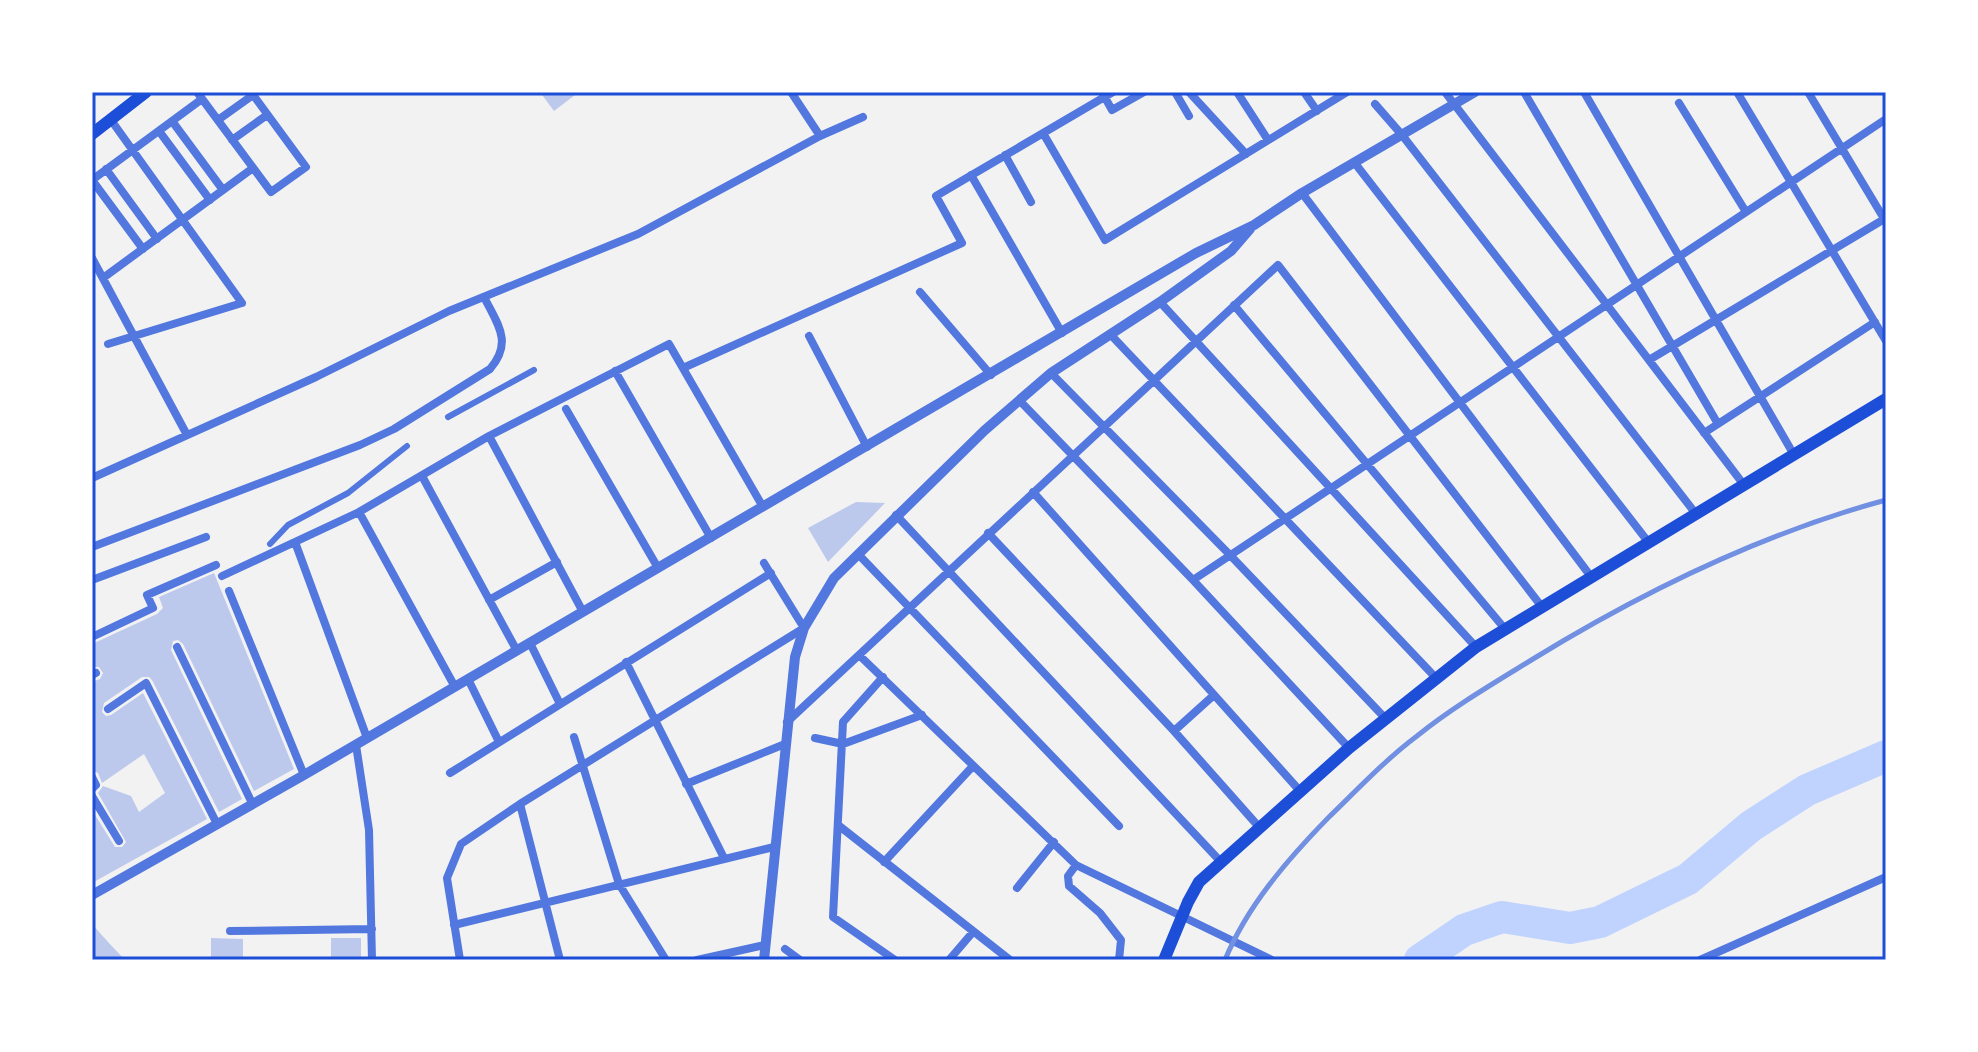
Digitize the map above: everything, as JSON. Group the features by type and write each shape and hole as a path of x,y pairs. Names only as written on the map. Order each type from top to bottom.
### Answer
{"main road":[{"path":"92,134 138,94"},
{"path":"1164,960 1177,925 1199,882 1349,748 1436,678 1505,629 1886,399"}],"street":[{"path":"791,92 820,136"},
{"path":"683,368 962,243 936,196 1106,93 1112,110 1144,92"},
{"path":"1175,92 1189,116"},
{"path":"1189,92 1246,154"},
{"path":"1237,92 1268,140"},
{"path":"1304,92 1317,111"},
{"path":"1043,133 1105,240 1347,92"},
{"path":"1445,92 1744,485"},
{"path":"92,894 133,865 217,824 304,775 1196,253 1254,225 1302,193 1475,92"},
{"path":"1524,92 1718,424"},
{"path":"1584,92 1794,455"},
{"path":"1737,92 1886,341"},
{"path":"1649,360 1885,220 1808,92"},
{"path":"143,249 92,180 172,121 199,96 271,192 306,167 252,94 218,120"},
{"path":"1679,103 1746,212"},
{"path":"1375,104 1696,514"},
{"path":"232,140 267,115"},
{"path":"92,478 484,297 638,234 820,136 863,117"},
{"path":"1193,580 1886,119"},
{"path":"108,344 242,303 111,120"},
{"path":"172,121 223,190"},
{"path":"159,131 210,200"},
{"path":"1005,155 1031,202"},
{"path":"1354,162 1649,543"},
{"path":"103,278 253,168"},
{"path":"106,169 157,239"},
{"path":"971,175 1062,333"},
{"path":"1302,193 1592,578"},
{"path":"764,960 795,657 804,628 834,578 896,515 1051,373 1231,251 1254,225"},
{"path":"92,258 187,435"},
{"path":"787,722 1278,265 1542,607"},
{"path":"920,292 991,375"},
{"path":"92,547 360,445 394,429 490,369 500,357 504,344 500,328 484,297"},
{"path":"1160,302 1476,647"},
{"path":"1234,305 1505,629"},
{"path":"1704,433 1875,322"},
{"path":"1110,334 1436,678"},
{"path":"809,336 867,447"},
{"path":"222,576 359,512 489,436 669,344 763,507"},
{"path":"448,417 534,370"},
{"path":"615,371 711,538"},
{"path":"1051,373 1385,718"},
{"path":"1019,400 1193,580 1349,748"},
{"path":"566,409 658,568"},
{"path":"489,436 583,612"},
{"path":"270,544 288,525 348,493 407,446"},
{"path":"422,476 517,651"},
{"path":"1033,492 1300,791"},
{"path":"359,512 455,687"},
{"path":"896,515 1221,862"},
{"path":"988,533 1174,731 1259,827"},
{"path":"92,580 206,537"},
{"path":"295,542 367,738"},
{"path":"858,554 1119,826"},
{"path":"489,600 557,562"},
{"path":"764,563 804,628"},
{"path":"92,637 153,608 147,595 216,565"},
{"path":"450,773 771,573"},
{"path":"229,591 304,775"},
{"path":"460,960 447,878 461,844 520,804 804,628"},
{"path":"530,643 560,704"},
{"path":"177,647 252,803"},
{"path":"859,655 1076,865 1272,960"},
{"path":"626,662 724,858"},
{"path":"883,677 843,722 833,917 895,960"},
{"path":"468,679 499,742"},
{"path":"108,709 146,683 217,824"},
{"path":"1174,731 1214,695"},
{"path":"815,738 843,744 922,715"},
{"path":"574,737 619,884 666,960"},
{"path":"686,784 785,744"},
{"path":"356,745 369,830 372,960"},
{"path":"884,862 973,766"},
{"path":"92,777 96,785 92,789"},
{"path":"92,796 119,841"},
{"path":"520,804 560,960"},
{"path":"838,825 1010,960"},
{"path":"1017,888 1054,842"},
{"path":"454,925 774,847"},
{"path":"1076,865 1068,876 1069,886 1100,913 1121,940 1119,960"},
{"path":"1700,960 1886,877"},
{"path":"230,931 372,929"},
{"path":"949,960 973,932"},
{"path":"697,960 765,945"},
{"path":"785,949 800,960"}],"building":[{"path":"540,92 579,92 554,111"},
{"path":"856,502 885,503 828,562 808,528"},
{"path":"214,573 294,769 254,791 183,644 173,641 171,650 242,799 219,812 152,680 142,677 104,703 102,712 106,716 111,715 143,693 207,819 92,883 92,810 115,847 122,847 126,842 98,793 103,786 131,796 139,812 165,793 144,754 102,783 98,773 92,770 92,682 100,679 103,673 99,667 92,667 92,644 157,614 163,608 159,597"},
{"path":"92,924 108,942 125,960 92,960"},
{"path":"211,938 243,939 243,960 211,960"},
{"path":"331,938 361,938 361,960 331,960"}],"waterway":[{"path":"1420,960 1464,930 1502,917 1570,928 1600,922 1688,879 1751,826 1807,790 1886,756"}],"railway":[{"path":"1225,960 1257,902 1298,850 1382,765 1445,715 1575,634 1660,588 1748,547 1886,500"}]}
